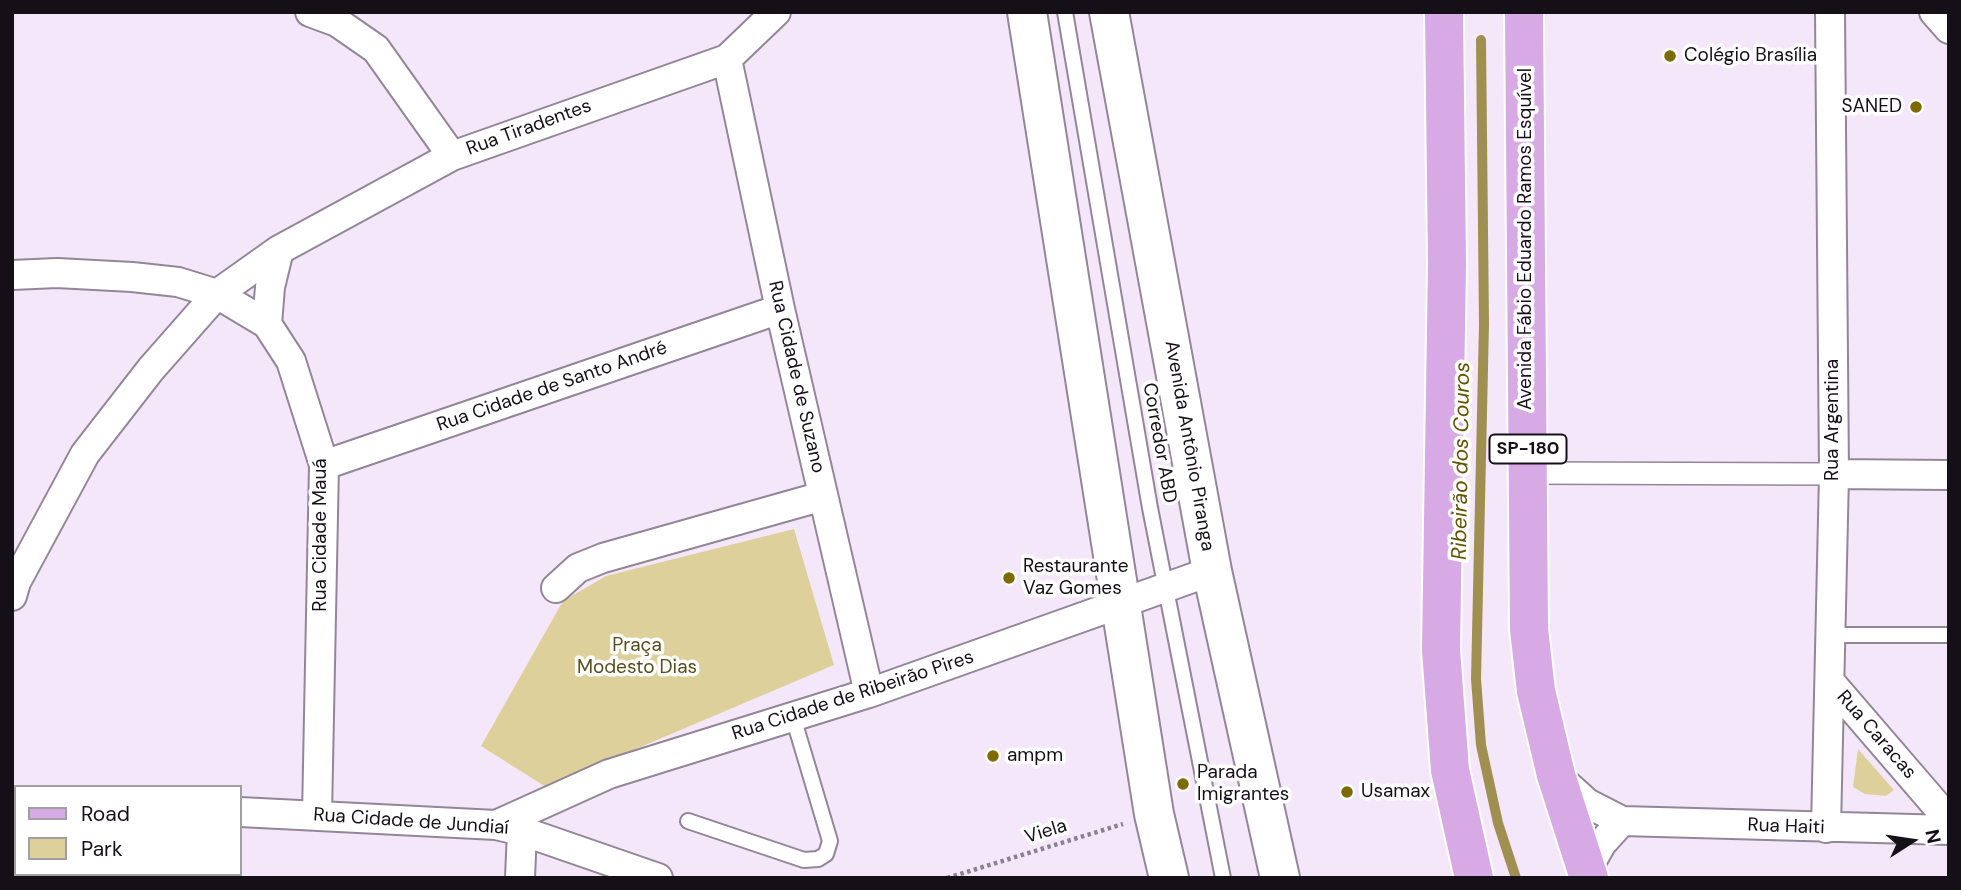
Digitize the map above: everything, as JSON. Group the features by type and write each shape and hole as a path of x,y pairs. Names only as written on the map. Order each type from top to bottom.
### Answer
{"main road":[{"path":"1027,12 1123,604 1154,814 1169,878"},
{"name":"Avenida Antônio Piranga","path":"1109,12 1212,571 1280,878"},
{"path":"1444,12 1447,264 1441,650 1450,770 1474,878"},
{"name":"Avenida Fábio Eduardo Ramos Esquível","path":"1524,12 1529,629 1536,691 1556,775 1588,874"}],"street":[{"path":"310,12 337,22 376,49 452,156"},
{"name":"Rua Tiradentes","path":"12,596 16,582 85,454 151,369 217,294 279,250 452,156 727,59 776,12"},
{"name":"Rua Argentina","path":"1826,828 1834,474 1830,12"},
{"path":"1934,12 1949,29"},
{"name":"Rua Cidade de Suzano","path":"727,59 780,309 869,693"},
{"path":"267,324 270,287 279,250"},
{"name":"Rua Cidade Mauá","path":"12,275 57,273 177,282 217,294 267,324 291,361 324,465 317,815"},
{"name":"Rua Cidade de Santo André","path":"324,465 780,309"},
{"path":"1528,473 1949,474"},
{"path":"556,588 578,568 603,558 823,496"},
{"name":"Rua Cidade de Ribeirão Pires","path":"509,828 609,774 869,693 1212,571"},
{"name":"Rua Caracas","path":"1830,683 1949,820"},
{"name":"Rua Haiti","path":"1556,775 1587,803 1622,821 1949,830"},
{"name":"Rua Cidade de Jundiaí","path":"242,812 509,828 658,878"},
{"path":"1588,874 1602,843 1622,821"},
{"path":"509,828 520,878"}],"lane":[{"name":"Corredor ABD","path":"1065,12 1166,589 1223,878"},
{"path":"1832,635 1949,635"},
{"path":"688,821 804,860 818,859 826,854 830,841 793,717"}],"path":[{"name":"Viela","path":"947,878 1154,814"}],"green space":[{"name":"Praça Modesto Dias","path":"794,529 834,665 546,787 481,746 563,601 606,576"},
{"path":"1858,749 1894,790 1886,796 1865,794 1853,787"}],"waterway":[{"name":"Ribeirão dos Couros","path":"1481,40 1484,324 1476,679 1481,745 1498,823 1516,878"}],"place":[{"name":"Colégio Brasília","path":"1670,56"},
{"name":"SANED","path":"1916,107"},
{"name":"Restaurante Vaz Gomes","path":"1009,578"},
{"name":"ampm","path":"993,756"},
{"name":"Parada Imigrantes","path":"1183,784"},
{"name":"Usamax","path":"1347,792"}]}
